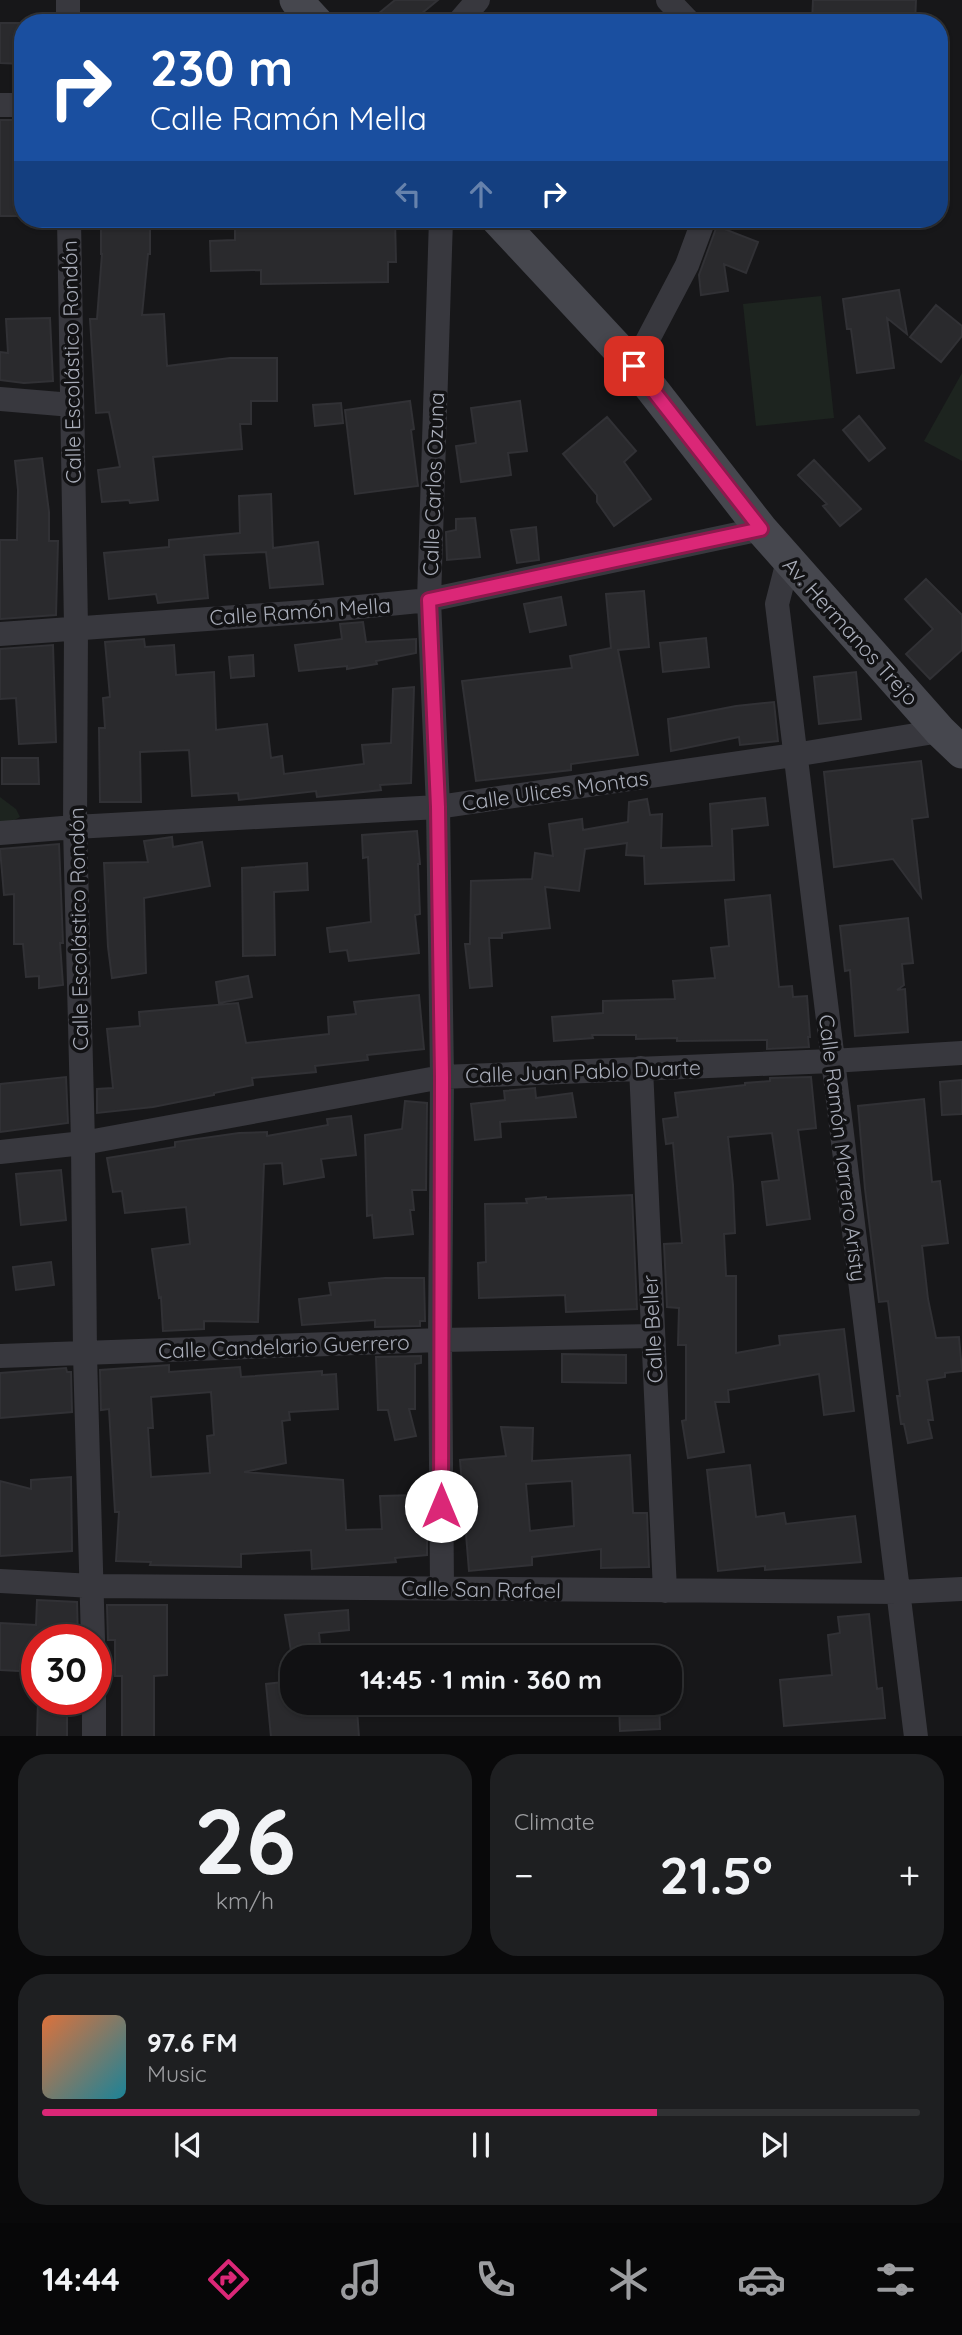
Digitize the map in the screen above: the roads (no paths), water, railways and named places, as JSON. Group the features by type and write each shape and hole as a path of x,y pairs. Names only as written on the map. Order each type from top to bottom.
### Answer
{"main road":[{"path":"296,0 309,14"},
{"name":"Av. Hermanos Trejo","path":"505,228 634,366 761,529 951,742"}],"street":[{"path":"466,14 478,0"},
{"path":"668,0 681,14"},
{"name":"Calle Escolástico Rondón","path":"69,228 76,627 75,827 93,1624"},
{"name":"Calle Carlos Ozuna","path":"442,228 429,600 438,807 442,1077 442,1588"},
{"path":"634,366 687,265 701,228"},
{"path":"0,399 72,405"},
{"name":"Calle Ramón Mella","path":"0,634 319,611 429,600 761,529"},
{"name":"Calle Ramón Marrero Aristy","path":"788,561 777,604 916,1736"},
{"name":"Calle Ulices Montas","path":"0,833 438,807 794,755 951,742"},
{"name":"Calle Juan Pablo Duarte","path":"0,1152 83,1143 442,1077 962,1053"},
{"name":"Calle Beller","path":"641,1068 665,1591"},
{"name":"Calle Candelario Guerrero","path":"0,1356 440,1340 653,1336"},
{"name":"Calle San Rafael","path":"0,1581 93,1586 665,1591 962,1590"},
{"path":"94,1715 94,1736"}]}
